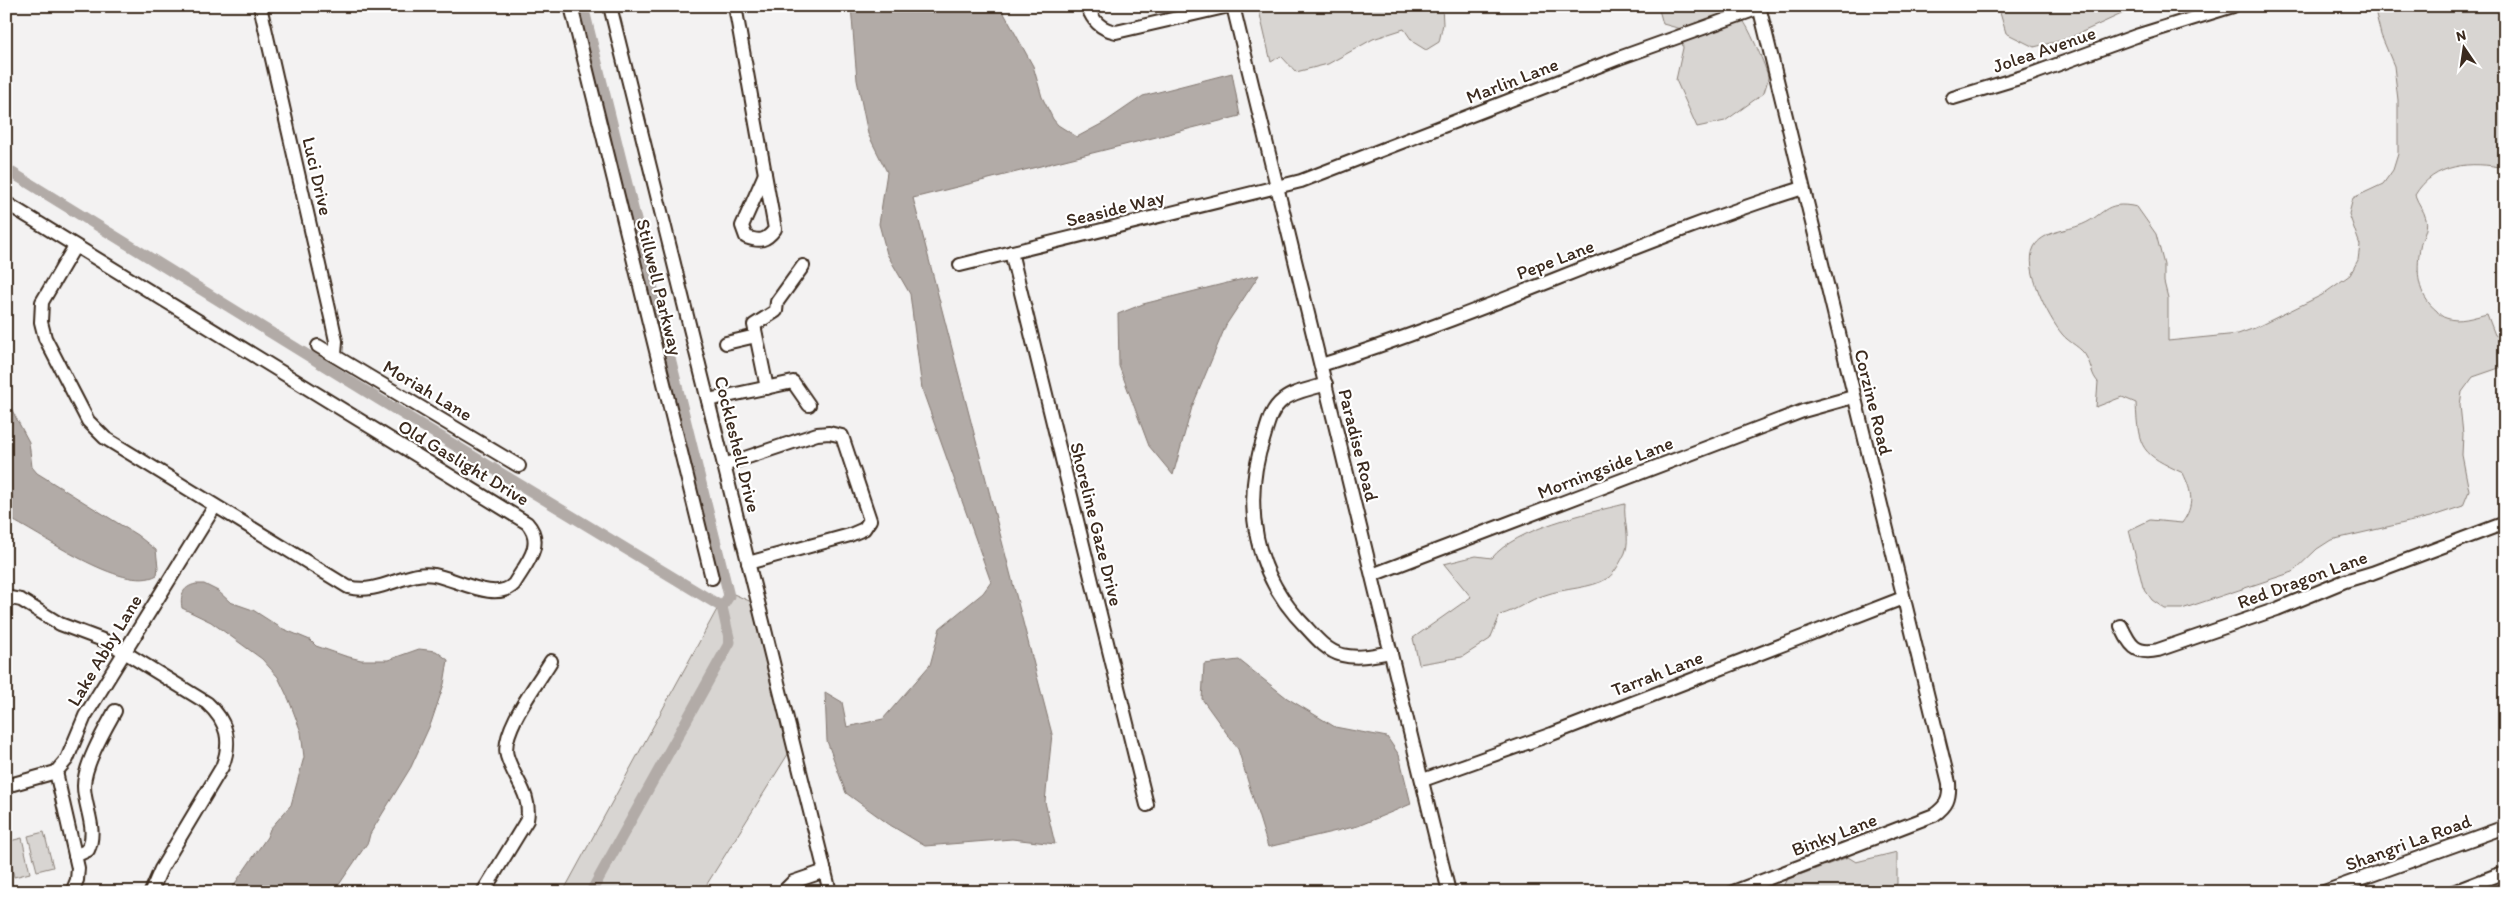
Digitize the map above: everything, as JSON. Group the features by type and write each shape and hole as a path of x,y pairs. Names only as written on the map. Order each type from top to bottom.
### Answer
{"street":[{"name":"Luci Drive","path":"260,6 332,322 336,341 335,355"},
{"name":"Stillwell Parkway","path":"571,6 712,578"},
{"name":"Cockleshell Drive","path":"610,6 830,892"},
{"path":"735,6 765,174 774,229 768,238 758,242 746,237 742,226 765,174"},
{"path":"1087,6 1096,23 1105,30 1116,32 1229,6"},
{"name":"Paradise Road","path":"1233,6 1449,892"},
{"name":"Jolea Avenue","path":"1953,98 2030,75 2136,36 2233,6"},
{"name":"Marlin Lane","path":"1278,187 1759,7"},
{"name":"Corzine Road","path":"1759,7 1949,783 1950,795 1946,806"},
{"name":"Seaside Way","path":"960,265 1278,187"},
{"name":"Pepe Lane","path":"1321,365 1374,349 1656,239 1803,188"},
{"name":"Old Gaslight Drive","path":"6,203 527,523 532,528 536,541 535,549 514,584 501,592 428,574 368,590 356,590 348,587 105,438 88,421 45,338 41,322 42,302 75,246"},
{"name":"Shoreline Gaze Drive","path":"1011,252 1147,805"},
{"path":"767,388 754,325 776,312 777,302 803,266"},
{"path":"726,342 756,336"},
{"name":"Moriah Lane","path":"318,346 519,466"},
{"path":"708,400 793,382 810,405"},
{"path":"1326,384 1284,399 1270,417 1257,456 1253,483 1253,517 1260,550 1269,575 1283,600 1322,643 1331,650 1347,656 1365,656 1391,652"},
{"name":"Morningside Lane","path":"1372,576 1803,411 1854,397"},
{"path":"724,465 817,434 829,433 842,436 870,520 864,529 850,535 748,563"},
{"name":"Lake Abby Lane","path":"56,772 70,754 81,723 124,651 215,506"},
{"name":"Red Dragon Lane","path":"2121,626 2130,645 2146,652 2158,650 2277,610 2344,581 2372,574 2505,523"},
{"path":"6,598 21,600 60,624 98,637 124,651 208,703 218,713 225,726 228,740 227,754 222,768 161,869 151,892"},
{"name":"Tarrah Lane","path":"1423,780 1552,734 1903,598"},
{"path":"483,892 527,820 529,807 526,795 507,756 506,742 510,729 551,661"},
{"path":"75,856 88,850 90,845 92,829 84,785 102,734 115,711"},
{"path":"81,723 102,734"},
{"path":"6,786 56,772 78,868 77,880 72,892"},
{"name":"Binky Lane","path":"1733,892 1934,815 1946,806"},
{"name":"Shangri La Road","path":"2324,892 2505,827"},
{"path":"783,892 793,882 824,871"},
{"path":"2452,892 2505,872"}],"shaded area":[{"path":"851,6 1000,6 1033,66 1042,97 1053,119 1058,125 1077,137 1105,122 1143,96 1232,73 1240,116 913,198 1052,734 1045,802 1055,844 1012,839 925,846 890,825 846,793 827,741 825,692 842,702 847,727 883,719 930,665 940,628 983,593 991,582 922,389 910,294 887,254 879,224 887,172 868,134 857,80"},
{"path":"1258,6 1442,6 1443,24 1439,42 1426,50 1413,42 1404,29 1373,39 1328,64 1296,72 1281,56 1271,62"},
{"path":"1658,6 1745,6 1744,22 1765,66 1768,77 1764,93 1725,121 1697,127 1676,80 1683,48 1681,29 1663,24"},
{"path":"1998,6 2150,6 2128,11 2067,39 2034,47 2006,33"},
{"path":"2374,6 2505,6 2505,168 2479,165 2454,167 2432,176 2415,195 2427,223 2418,266 2418,274 2425,298 2445,318 2456,320 2487,314 2495,335 2505,339 2505,366 2473,377 2462,392 2460,405 2463,434 2462,455 2469,491 2463,506 2430,517 2331,540 2317,549 2293,572 2182,609 2165,609 2152,600 2143,587 2129,530 2150,520 2182,523 2189,510 2191,498 2188,486 2183,473 2159,461 2145,448 2138,431 2136,403 2122,397 2096,407 2098,382 2085,354 2062,334 2044,305 2034,279 2031,256 2034,247 2042,238 2087,222 2111,207 2126,205 2137,207 2156,234 2164,265 2164,282 2168,298 2168,341 2238,334 2255,328 2322,295 2350,275 2358,260 2360,245 2349,214 2353,198 2383,184 2393,170 2398,154 2398,100 2394,66 2381,35"},
{"path":"1259,275 1226,325 1192,407 1173,475 1149,446 1119,366 1118,314 1143,304"},
{"path":"6,399 29,442 32,467 37,473 137,535 156,550 157,575 142,579 124,576 103,569 81,559 6,517"},
{"path":"1625,504 1627,547 1618,567 1608,578 1594,584 1545,595 1500,615 1490,639 1462,657 1419,664 1413,638 1471,597 1444,564 1476,556 1492,558 1503,547 1535,530 1573,517"},
{"path":"204,584 218,591 230,602 253,610 281,628 310,640 316,646 345,656 361,660 388,660 419,649 436,651 448,660 444,684 431,723 411,767 370,834 368,842 334,892 229,892 267,837 270,829 291,805 304,757 301,732 278,677 262,659 211,622 182,608 181,600 183,593 188,587"},
{"path":"727,591 756,604 790,751 702,892 563,892"},
{"path":"1239,660 1287,698 1335,727 1387,737 1399,755 1411,804 1358,826 1268,847 1238,749 1202,699 1204,664"},
{"path":"44,832 53,867 37,871 28,836"},
{"path":"22,838 30,873 14,877 6,842"},
{"path":"1897,852 1897,884 1886,892 1781,892 1786,880 1848,857 1856,862"}],"waterway":[{"path":"583,6 729,596 722,607"},
{"path":"6,169 380,400 722,607 730,642 591,892"}]}
